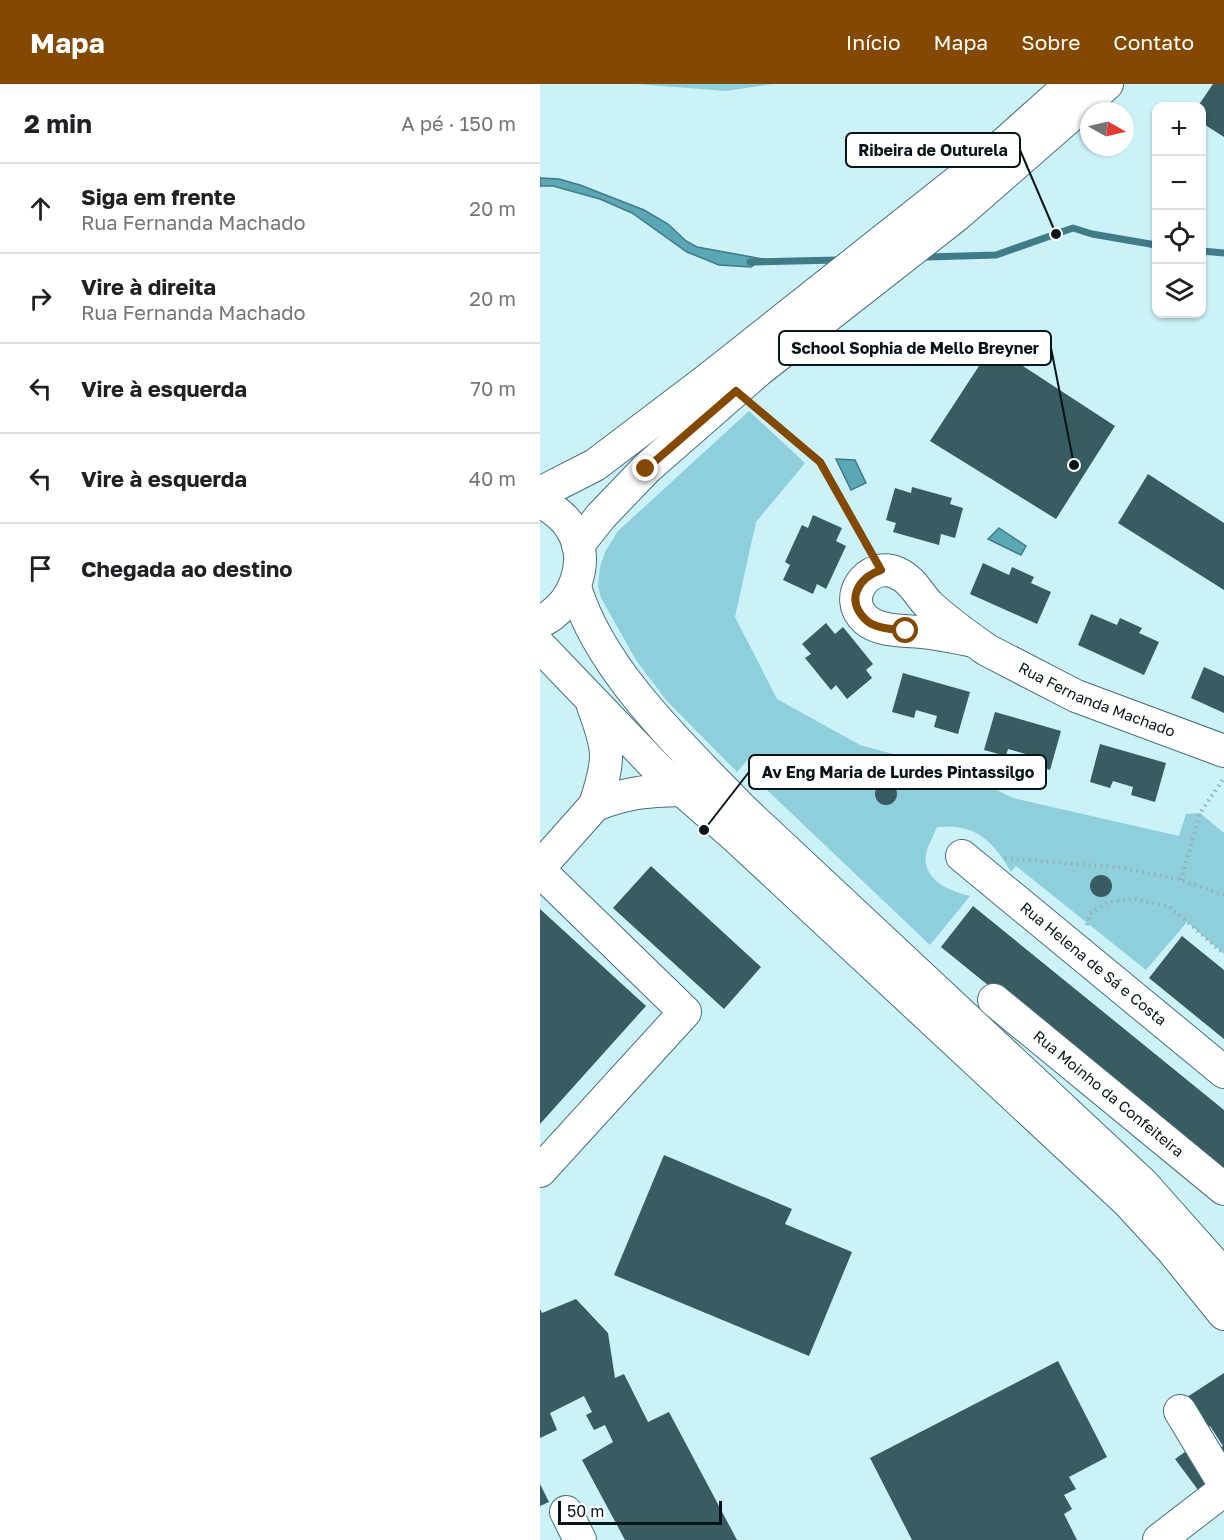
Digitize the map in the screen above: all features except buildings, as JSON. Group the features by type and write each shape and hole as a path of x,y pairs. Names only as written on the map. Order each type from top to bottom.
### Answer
{"street":[{"path":"540,493 595,465 707,380 996,151 1071,84"},
{"path":"578,545 646,469 759,370 957,215 1107,84"},
{"path":"540,501 556,511 571,528 578,545 580,568 575,587 562,607 540,622"},
{"name":"Rua Fernanda Machado","path":"974,641 881,627 866,621 857,607 856,593 861,581 881,570 895,572 910,580 927,603 950,624 996,656 1106,709 1224,751"},
{"path":"575,587 585,615 622,676 680,745 742,809 1143,1184 1224,1275"},
{"path":"540,646 657,768 738,838 1127,1201 1173,1251 1224,1314"},
{"path":"540,1171 685,1012 540,869 595,805 604,775 607,755 605,736 590,697"},
{"path":"595,805 621,795 643,791 682,790"},
{"name":"Rua Helena de Sá e Costa","path":"962,856 1224,1072"},
{"name":"Rua Moinho da Confeiteira","path":"994,1000 1224,1190"},
{"path":"1180,1411 1224,1485"},
{"path":"1160,1540 1224,1490"},
{"path":"566,1512 580,1540"}],"path":[{"path":"736,391 820,462 881,570"},
{"path":"1181,880 1200,813 1224,778"},
{"path":"962,856 1124,868 1181,880 1224,895"},
{"path":"1080,953 1090,914 1109,902 1136,899 1170,907 1224,954"}],"shaded area":[{"path":"636,84 772,84 726,91"},
{"path":"540,178 559,179 580,185 644,210 668,224 686,241 697,247 763,259 751,267 719,265 687,252 632,213 600,199 553,186 540,186"},
{"path":"749,411 805,463 756,522 735,617 777,699 860,745 962,773 1013,798 1179,836 1186,814 1200,813 1224,833 1224,954 1187,922 1146,970 1016,866 1011,872 997,851 982,836 973,831 951,827 937,827 926,854 928,871 939,883 970,896 930,945 748,772 756,763 751,756 737,772 666,700 636,660 601,598 598,586 600,567 605,552 618,531"},
{"path":"836,459 855,460 866,483 851,490"},
{"path":"999,528 1026,546 1021,555 988,539"}],"waterway":[{"path":"927,257 996,255 1073,228 1092,234 1152,244"},
{"path":"1206,251 1224,253"},
{"path":"750,262 838,260"}],"place":[{"name":"Ribeira de Outurela","path":"1056,234"},
{"name":"School Sophia de Mello Breyner","path":"1074,465"},
{"name":"Av Eng Maria de Lurdes Pintassilgo","path":"704,830"}],"route":[{"path":"646,469 736,391 820,462 881,570 861,581 856,593 857,607 866,621 881,627 906,631"}]}
